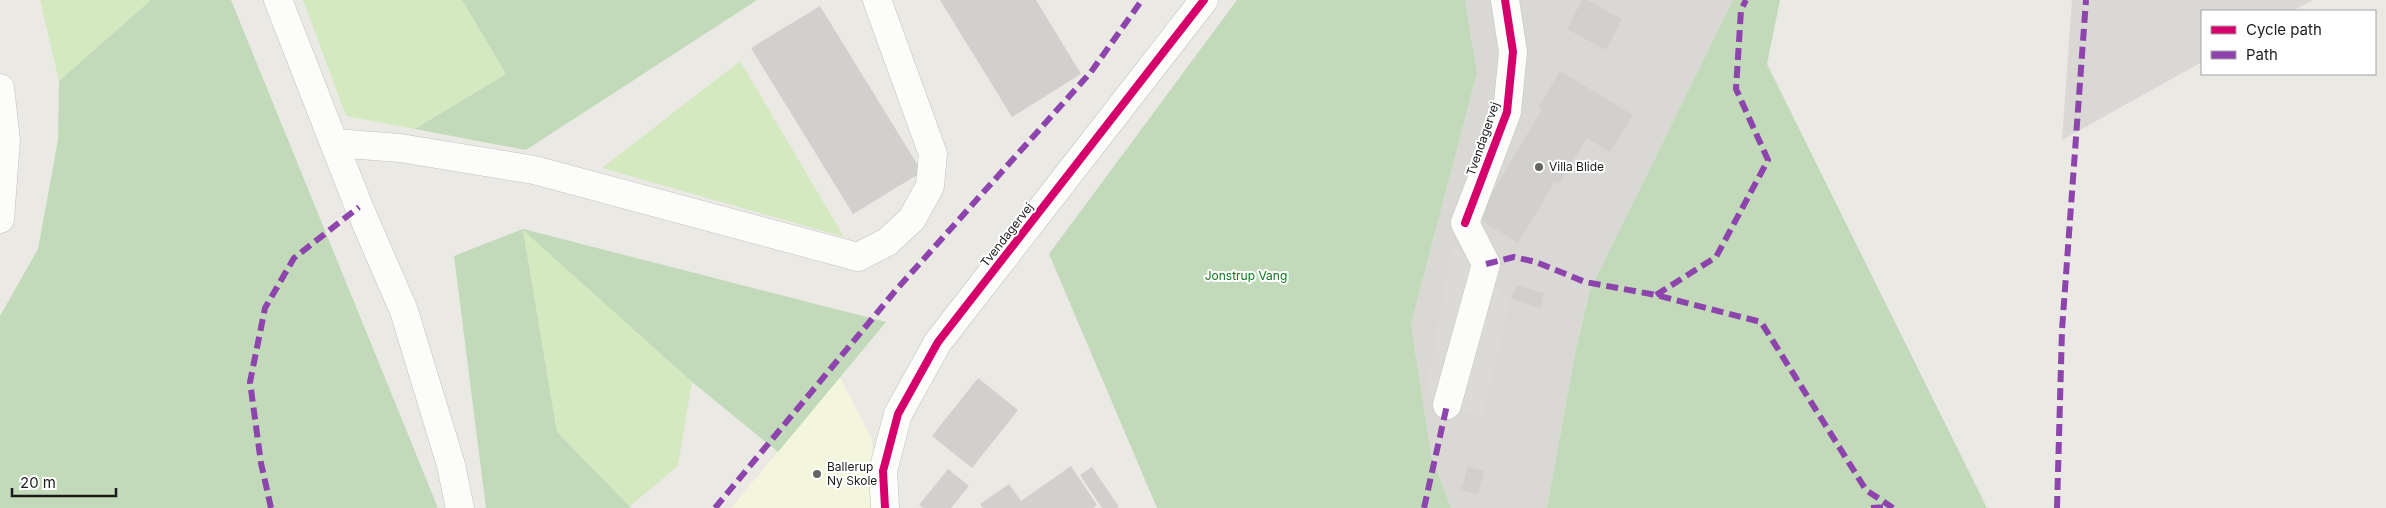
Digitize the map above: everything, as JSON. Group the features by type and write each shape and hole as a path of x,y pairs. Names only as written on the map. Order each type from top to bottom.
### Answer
{"street":[{"path":"278,0 334,143 404,312 451,465 460,508"},
{"path":"334,143 400,148 534,170 858,257 887,242 912,219 930,186 934,154 877,0"},
{"name":"Tvendagervej","path":"885,508 883,471 898,414 938,342 1204,0"},
{"name":"Tvendagervej","path":"1447,405 1486,264 1465,223 1507,112 1513,52 1504,0"},
{"path":"0,88 6,140 0,219"}],"shaded area":[{"path":"1465,0 1733,0 1590,290 1575,354 1547,508 1451,508 1431,454 1411,324 1477,73"},
{"path":"2072,0 2313,0 2294,10 2201,10 2201,63 2062,140"},
{"path":"1452,243 1510,301 1482,418 1425,397"},
{"name":"Ballerup Ny Skole","path":"840,377 872,440 877,508 731,508"}],"green space":[{"path":"40,0 151,0 59,81"},
{"path":"151,0 231,0 438,508 0,508 0,316 38,249 58,140 59,81"},
{"path":"303,0 462,0 506,74 415,129 346,116"},
{"path":"462,0 757,0 526,150 415,129 506,74"},
{"name":"Jonstrup Vang","path":"1237,0 1465,0 1477,73 1411,324 1431,454 1451,508 1157,508 1049,254"},
{"path":"1733,0 1780,0 1767,64 1987,508 1547,508 1575,354 1590,290"},
{"path":"740,61 844,237 602,168"},
{"path":"523,229 692,382 678,466 629,507 557,432"},
{"path":"523,229 886,322 778,452 692,382 523,230 557,432 631,508 486,508 454,256"}],"building":[{"path":"940,0 1036,0 1081,74 1012,117"},
{"path":"1582,0 1587,0 1622,19 1606,50 1567,29"},
{"path":"820,6 922,172 853,214 751,48"},
{"name":"Villa Blide","path":"1560,71 1633,115 1610,152 1587,138 1559,184 1555,182 1518,243 1477,218 1542,110 1538,108"},
{"path":"1516,285 1544,293 1540,308 1511,299"},
{"path":"978,378 1018,410 972,468 932,436"},
{"path":"1071,466 1097,505 1093,508 983,508 980,504 1009,484 1021,501"},
{"path":"1092,467 1119,507 1102,508 1080,475"},
{"path":"1468,467 1484,471 1478,494 1461,490"},
{"path":"948,469 969,486 951,508 924,508 919,505"}],"marked path":[{"path":"715,508 896,290 1091,72 1142,0"},
{"path":"1656,295 1716,257 1768,160 1736,89 1741,10 1746,0"},
{"path":"2057,508 2062,330 2086,0"},
{"path":"271,508 261,463 250,382 265,308 294,258 359,207"},
{"path":"1486,264 1514,257 1536,262 1585,282 1656,295 1761,322 1866,490 1893,508"},
{"path":"1424,508 1447,405"},
{"path":"1871,508 1890,507"}],"cycle path":[{"path":"885,508 883,471 898,414 938,342 1204,0"},
{"path":"1465,223 1507,112 1513,52 1505,0"}],"place":[{"name":"Villa Blide","path":"1539,167"},
{"name":"Ballerup Ny Skole","path":"817,474"}]}
